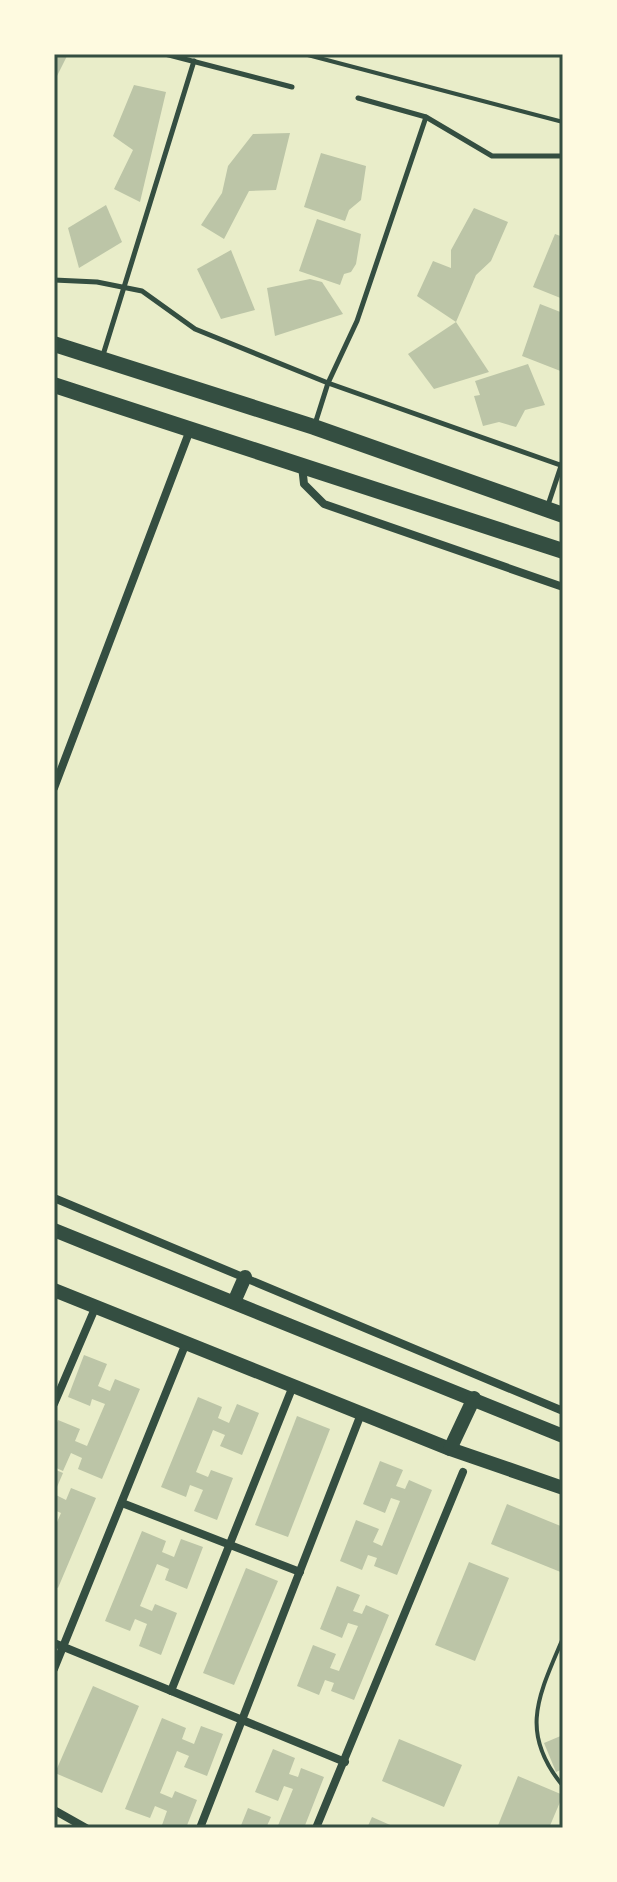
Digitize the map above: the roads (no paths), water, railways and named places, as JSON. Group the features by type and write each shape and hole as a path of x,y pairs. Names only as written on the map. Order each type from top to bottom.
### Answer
{"main road":[{"path":"54,344 314,427 563,515"},
{"path":"54,385 563,551"}],"street":[{"path":"54,788 190,430"},
{"path":"302,465 304,484 324,504 563,587"},
{"path":"54,1198 563,1411"},
{"path":"54,1230 563,1436"},
{"path":"234,1302 245,1277"},
{"path":"54,1290 450,1449 563,1488"},
{"path":"54,1404 96,1306"},
{"path":"54,1669 58,1645 122,1503 186,1343"},
{"path":"171,1691 293,1386"},
{"path":"450,1449 474,1398"},
{"path":"200,1828 361,1414"},
{"path":"316,1828 463,1472"},
{"path":"122,1503 300,1572"},
{"path":"58,1645 345,1762"},
{"path":"54,1810 86,1828"}],"lane":[{"path":"165,54 292,87"},
{"path":"102,360 194,61"},
{"path":"358,98 426,117 492,156 563,156"},
{"path":"314,427 328,383 357,321 426,117"},
{"path":"54,280 125,286 142,291 195,329 328,383 562,464 546,509"}]}
